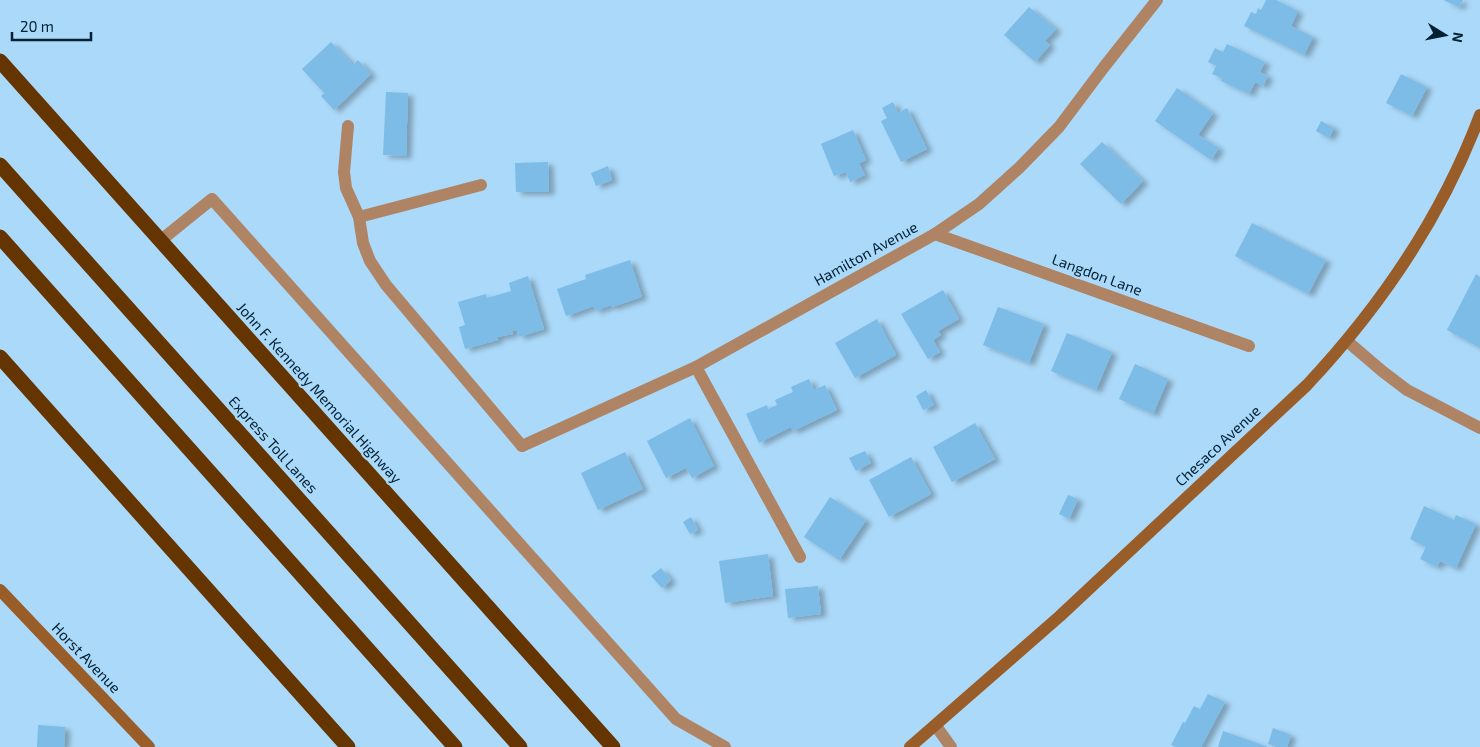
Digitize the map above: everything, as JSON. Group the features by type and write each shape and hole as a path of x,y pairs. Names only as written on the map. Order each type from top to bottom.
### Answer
{"highway":[{"name":"John F. Kennedy Memorial Highway","path":"0,61 613,747"},
{"name":"Express Toll Lanes","path":"0,166 520,747"},
{"path":"0,237 456,747"},
{"path":"0,357 348,747"}],"street":[{"name":"Hamilton Avenue","path":"359,217 363,242 370,261 386,285 522,446 696,367 935,234 979,204 1059,127 1104,66 1157,0"},
{"name":"Chesaco Avenue","path":"910,747 1060,616 1307,385 1347,341 1413,250 1455,171 1480,116"},
{"path":"348,126 344,172 346,188 359,217 480,185"},
{"path":"160,241 212,199 676,719 725,747"},
{"name":"Langdon Lane","path":"935,234 1249,346"},
{"path":"1347,341 1408,390 1480,428"},
{"path":"696,367 800,557"},
{"name":"Horst Avenue","path":"0,590 149,747"},
{"path":"936,726 951,747"}],"building":[{"path":"1266,0 1276,0 1298,11 1291,26 1313,37 1304,55 1244,26 1251,12 1256,14 1258,8 1261,10"},
{"path":"1443,0 1463,0 1459,7"},
{"path":"1029,7 1056,29 1045,41 1050,45 1035,62 1004,35"},
{"path":"331,42 353,65 358,60 371,74 334,110 321,96 324,93 302,69"},
{"path":"1227,44 1265,62 1260,72 1268,76 1263,86 1255,82 1249,94 1221,81 1222,78 1212,74 1216,66 1208,62 1215,48 1223,52"},
{"path":"1401,74 1427,87 1412,116 1386,103"},
{"path":"1177,88 1213,113 1198,135 1219,148 1211,160 1155,121"},
{"path":"386,92 408,93 406,156 383,155"},
{"path":"893,102 898,113 907,108 927,149 901,162 881,121 887,118 882,108"},
{"path":"1321,121 1334,128 1329,138 1316,131"},
{"path":"853,130 866,160 859,163 865,175 850,182 846,172 834,176 821,144"},
{"path":"1102,142 1143,181 1121,204 1080,164"},
{"path":"548,162 549,192 516,192 515,163"},
{"path":"608,166 612,180 596,186 591,173"},
{"path":"1252,223 1326,260 1308,294 1235,256"},
{"path":"630,260 642,297 595,311 594,306 566,316 557,289 586,279 585,275"},
{"path":"1476,274 1480,277 1480,348 1447,330"},
{"path":"528,276 544,329 519,337 517,330 512,331 513,334 497,337 498,340 465,349 459,327 465,325 458,302 486,294 487,298 511,291 509,283"},
{"path":"943,290 959,319 938,331 941,335 933,340 940,352 928,359 901,314"},
{"path":"998,307 1044,324 1029,363 983,345"},
{"path":"877,319 896,355 855,378 835,343"},
{"path":"1067,333 1112,352 1096,390 1051,371"},
{"path":"1135,364 1168,379 1153,414 1119,399"},
{"path":"809,379 814,390 825,385 837,410 793,431 791,427 759,443 746,414 767,405 768,409 777,405 775,400 793,392 791,387"},
{"path":"926,390 934,405 923,410 916,396"},
{"path":"690,418 714,466 692,478 686,468 666,478 647,441"},
{"path":"975,423 995,459 952,482 933,447"},
{"path":"865,451 871,463 856,471 849,458"},
{"path":"625,452 643,489 598,510 581,473"},
{"path":"911,457 931,494 889,517 869,480"},
{"path":"1068,495 1078,499 1069,519 1059,514"},
{"path":"830,497 866,520 839,560 804,537"},
{"path":"1424,506 1454,520 1456,515 1476,524 1456,568 1440,561 1437,567 1420,559 1426,547 1410,539"},
{"path":"691,517 698,530 690,534 683,522"},
{"path":"768,554 773,596 725,603 719,561"},
{"path":"661,568 671,580 662,588 651,576"},
{"path":"818,586 821,614 788,618 785,589"},
{"path":"1208,694 1225,702 1201,747 1175,747 1171,745 1194,706 1200,709"},
{"path":"38,725 65,727 64,747 37,747"},
{"path":"1273,728 1291,735 1287,747 1276,747 1268,744"},
{"path":"1223,731 1268,747 1218,747"}]}
